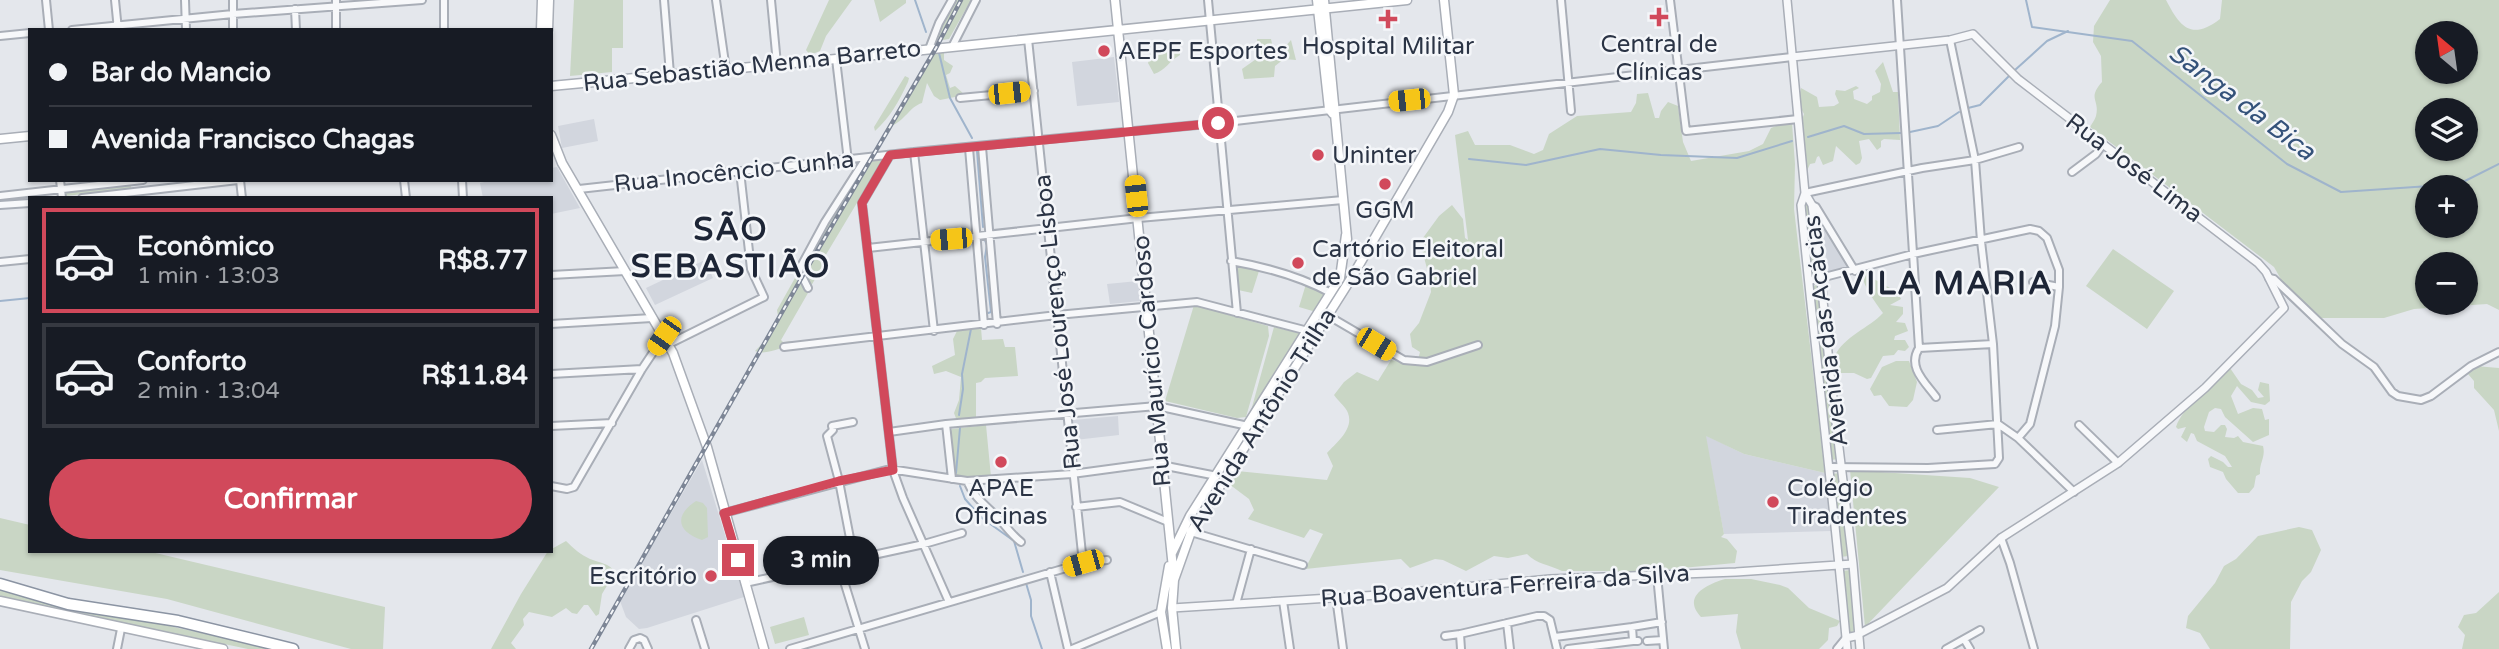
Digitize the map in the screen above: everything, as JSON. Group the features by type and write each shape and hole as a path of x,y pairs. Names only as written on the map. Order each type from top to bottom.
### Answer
{"highway":[{"path":"0,584 68,604 178,621 293,649"}],"main road":[{"path":"541,28 542,0"},
{"path":"548,28 549,0"},
{"name":"Rua Maurício Cardoso","path":"1115,0 1139,218 1170,555"},
{"name":"Rua Sebastião Menna Barreto","path":"553,86 1210,21 1321,4 1407,0"},
{"path":"1444,0 1454,95"},
{"path":"1321,4 1352,277"},
{"name":"Avenida Antônio Trilha","path":"1176,649 1172,608 1174,580 1187,530 1248,426 1352,277 1426,153 1454,95"},
{"path":"0,139 28,136"},
{"path":"553,142 556,152 667,340 705,443 764,649"},
{"name":"Avenida Antônio Trilha","path":"1167,649 1161,612 1170,555 1312,332 1340,278 1344,266 1346,236"},
{"path":"1168,522 1187,530"},
{"path":"1170,555 1174,580"},
{"path":"0,601 223,649"}],"street":[{"path":"46,0 49,28"},
{"path":"115,0 118,28 336,3 422,0"},
{"path":"185,0 186,28"},
{"path":"233,0 233,28"},
{"path":"444,0 444,28"},
{"path":"664,0 670,74"},
{"path":"716,0 726,70"},
{"path":"771,0 777,64"},
{"path":"929,49 942,16 952,0"},
{"path":"952,47 976,0"},
{"path":"1208,0 1237,313"},
{"path":"1560,0 1571,111"},
{"path":"1670,0 1686,131 1797,119"},
{"path":"1787,0 1805,193 1908,170 1975,160 2019,147"},
{"path":"1897,0 1919,348 1915,357 1917,371 1936,397"},
{"path":"336,3 336,28"},
{"path":"295,9 296,28"},
{"path":"0,36 28,33"},
{"name":"Rua José Lima","path":"1950,40 1973,34 2018,79 2258,263 2284,308"},
{"name":"Rua José Lourenço Lisboa","path":"1028,39 1083,563"},
{"path":"1792,57 1950,40 1975,160 1993,344 1999,458 1995,464 1928,468 1830,467"},
{"name":"Rua Inocêncio Cunha","path":"579,189 914,152 1218,123 1792,57"},
{"path":"836,59 848,161"},
{"path":"960,98 1034,91"},
{"path":"2072,172 2096,154 2103,144"},
{"path":"982,146 996,324"},
{"path":"969,148 984,325"},
{"path":"914,152 934,331"},
{"path":"890,155 862,203 893,470 949,602"},
{"path":"808,288 799,270 825,222 866,158"},
{"path":"553,486 567,489 574,487 642,369 667,340 764,297 751,270 740,171"},
{"path":"60,182 62,196"},
{"path":"0,197 125,182"},
{"path":"134,182 136,192"},
{"path":"100,196 204,182"},
{"name":"Avenida das Acácias","path":"1805,193 1812,205 1821,279 1841,467 1853,636 1860,649"},
{"name":"Avenida das Acácias","path":"1805,193 1801,205 1808,281 1830,467 1846,564 1853,636 1847,649"},
{"path":"868,248 1139,218 1342,200"},
{"path":"0,205 28,203"},
{"path":"1812,205 1816,207 1855,271"},
{"path":"1808,281 1913,254 2030,229 2039,231 2047,237 2059,270 2059,287 2055,326 2031,424 2018,438"},
{"path":"0,262 28,259"},
{"path":"1231,261 1259,265 1306,279 1331,293"},
{"path":"553,275 625,271"},
{"path":"2269,278 2274,279 2342,344 2374,367 2398,396 2421,400 2431,396 2471,366 2499,352"},
{"path":"2033,282 2059,287"},
{"path":"784,347 1197,302 1312,332"},
{"path":"1837,649 1853,636 1947,588 2001,538 2118,463 2204,388 2284,308 2296,302"},
{"path":"1327,315 1405,360 1426,362 1478,345"},
{"path":"553,324 652,318"},
{"path":"1919,348 1993,344"},
{"path":"553,374 642,369"},
{"path":"889,432 946,424 1157,406 1248,426"},
{"path":"853,422 832,426 833,430 827,436 854,559"},
{"path":"553,426 612,423"},
{"path":"946,424 952,479"},
{"path":"1937,430 1998,424 2018,438 2074,492"},
{"path":"2079,425 2118,463"},
{"path":"724,513 839,481 893,470 967,481 1072,474 1161,463 1217,477"},
{"path":"967,481 978,500 1021,542"},
{"path":"1076,507 1120,502 1168,522"},
{"path":"1187,530 1303,565"},
{"path":"745,583 924,544 962,533"},
{"path":"2001,538 2034,649"},
{"path":"1236,604 1251,549"},
{"path":"790,649 1050,572 1107,560"},
{"path":"838,562 865,649"},
{"name":"Rua Boaventura Ferreira da Silva","path":"1172,608 1550,579 1736,572 1846,564"},
{"path":"1050,572 1070,649 1161,612"},
{"path":"1657,575 1664,649"},
{"path":"1336,597 1343,649"},
{"path":"1283,601 1290,649"},
{"path":"1445,636 1544,616 1550,620 1557,649"},
{"path":"696,620 705,649"},
{"path":"1555,637 1662,622"},
{"path":"1507,623 1510,649"},
{"path":"1568,649 1635,641 1632,627"},
{"path":"117,649 121,629"},
{"path":"1946,649 1980,630"},
{"path":"1460,634 1461,649"},
{"path":"629,649 634,640 640,638 648,649"},
{"path":"1964,639 1970,649"},
{"path":"1647,641 1663,640"}],"shaded area":[{"path":"1114,57 1119,102 1077,106 1072,62"},
{"path":"594,119 598,141 562,148 558,126"},
{"path":"557,167 580,208 553,214 553,196 483,196 480,183 485,182 553,182 553,168"},
{"path":"1820,218 1850,268 1829,275"},
{"path":"705,260 713,278 655,305 646,288"},
{"path":"1138,281 1140,301 1110,304 1107,284"},
{"path":"1118,416 1119,435 1075,440 1073,420"},
{"name":"Colégio Tiradentes","path":"1705,435 1744,454 1825,473 1831,531 1724,534"},
{"path":"702,460 744,597 639,629 626,617 620,601"}],"green space":[{"path":"574,0 623,0 623,48 612,48 612,72 570,76"},
{"path":"829,0 852,0 826,36 820,51 810,55 806,50"},
{"path":"874,0 906,0 906,3 880,22"},
{"path":"956,0 971,0 949,39 937,41 940,28"},
{"path":"2110,0 2166,0 2182,24 2194,30 2210,26 2220,19 2222,0 2499,0 2499,310 2487,304 2478,305 2478,252 2415,252 2415,309 2384,318 2318,318 2283,283 2274,267 2090,127 2097,110 2095,92 2102,82 2101,56 2093,42 2094,26"},
{"path":"1257,39 1271,39 1273,48 1284,48 1291,40 1296,60 1284,59 1275,66 1274,77 1244,79 1242,69 1259,57"},
{"path":"1161,44 1179,45 1180,55 1154,74 1148,63 1151,54 1166,51"},
{"path":"944,52 944,60 953,66 946,75 950,88 955,86 965,95 940,100 934,96 927,83 922,103 891,126 933,53"},
{"path":"1883,62 1893,92 1898,92 1900,140 1884,139 1877,150 1869,139 1859,141 1862,158 1856,165 1836,146 1833,161 1823,165 1819,156 1815,163 1810,164 1806,173 1800,126 1804,114 1798,103 1801,88 1817,97 1819,107 1834,106 1839,103 1836,90 1845,91 1856,86 1859,88 1853,91 1854,99 1867,104 1872,100 1872,96 1880,92 1881,84 1875,71"},
{"path":"905,76 909,78 901,96 875,131 874,127"},
{"path":"1648,93 1655,118 1659,118 1668,102 1678,106 1683,142 1691,161 1749,151 1763,144 1771,128 1792,123 1794,209 1825,473 1744,454 1706,436 1724,534 1721,537 1727,539 1737,551 1735,563 1650,571 1562,571 1527,554 1508,558 1494,556 1466,571 1435,559 1410,568 1401,559 1305,569 1323,534 1310,529 1304,538 1248,519 1254,510 1249,499 1229,484 1237,471 1327,480 1333,466 1327,453 1344,435 1349,424 1347,411 1334,395 1344,382 1357,372 1378,381 1391,360 1417,364 1420,352 1412,347 1410,334 1419,323 1431,292 1420,242 1439,216 1452,205 1463,219 1465,238 1468,240 1455,135 1468,131 1475,145 1510,145 1534,154 1543,150 1549,134 1577,116 1631,112 1637,94"},
{"path":"882,161 824,258 825,262 811,286 802,273 804,267 865,163"},
{"path":"131,184 131,189 65,196 64,191"},
{"path":"1811,204 1816,275 1811,276 1803,205"},
{"path":"2113,249 2174,291 2147,329 2086,286"},
{"path":"1235,264 1259,271 1252,293 1238,290"},
{"path":"1870,270 1872,278 1890,288 1892,296 1900,297 1901,299 1890,305 1903,307 1903,314 1896,322 1905,323 1908,331 1895,336 1894,340 1905,340 1909,347 1905,351 1898,350 1894,355 1883,356 1871,378 1867,379 1854,373 1841,373 1835,356 1844,343 1883,313 1863,279 1862,274"},
{"path":"795,278 808,293 781,340 793,341 795,345 765,352 755,351 778,316 777,310"},
{"path":"1306,284 1328,294 1316,312 1299,307"},
{"path":"1818,285 1838,459 1831,460 1811,286"},
{"path":"1194,305 1268,326 1269,336 1246,417 1237,418 1165,401"},
{"path":"1274,327 1302,334 1249,418"},
{"path":"981,328 982,340 1003,339 1005,347 1015,347 1018,376 985,378 976,383 976,421 957,421 954,413 959,400 961,377 946,371 934,374 932,366 955,355 953,339 957,331"},
{"path":"1896,361 1909,361 1917,382 1913,400 1907,407 1889,406 1881,395 1874,396 1870,389 1882,367"},
{"path":"2475,366 2499,368 2499,431 2494,410 2474,388 2474,381 2468,374"},
{"path":"2230,368 2241,384 2252,390 2258,398 2264,397 2258,390 2260,382 2269,384 2270,401 2265,405 2251,402 2237,386 2231,396 2238,414 2253,408 2262,409 2265,420 2269,419 2269,435 2253,442 2225,417 2221,409 2215,408 2209,412 2204,427 2205,431 2214,432 2221,425 2225,425 2225,437 2238,436 2243,442 2263,446 2260,474 2256,476 2254,487 2249,493 2238,493 2223,472 2210,467 2208,459 2211,456 2232,467 2225,456 2197,441 2194,434 2191,433 2187,442 2181,437 2186,427 2176,427 2192,403"},
{"path":"986,425 991,477 955,479 950,434 952,429"},
{"path":"1850,470 1970,478 1999,487 1865,627"},
{"path":"1840,473 1848,556 1841,557 1832,474"},
{"path":"696,501 707,508 708,537 702,540 688,533 681,523 684,512"},
{"path":"0,518 28,525 28,553 156,553 385,607 383,649 351,649 167,599 0,570"},
{"path":"2299,527 2312,530 2321,550 2311,572 2302,581 2291,602 2290,649 2210,649 2200,633 2186,628 2188,616 2215,583 2224,566 2236,559 2258,536"},
{"path":"566,541 583,555 613,569 615,572 602,594 599,614 596,616 588,605 584,605 577,614 566,608 552,617 529,612 523,619 524,625 511,643 516,649 491,649 521,594 547,553 553,553 553,548"},
{"path":"1850,570 1855,630 1850,633 1842,571"},
{"path":"1725,579 1751,579 1780,585 1788,588 1809,608 1840,621 1837,626 1829,628 1828,640 1819,649 1741,649 1736,632 1738,614 1701,617 1694,603 1699,592"},
{"path":"0,589 274,649 248,649 0,597"},
{"path":"2499,592 2499,649 2462,649 2465,635 2458,627 2464,615 2476,613"},
{"path":"804,617 809,635 775,644 770,627"}],"waterway":[{"path":"915,0 926,32"},
{"name":"Sanga da Bica","path":"2026,0 2032,27 2132,41 2287,164 2341,192 2459,184 2499,164"},
{"name":"Sanga da Bica","path":"2015,70 2047,41 2068,31"},
{"path":"939,53 950,98 972,138"},
{"name":"Sanga da Bica","path":"1968,108 1980,105 2009,76"},
{"name":"Sanga da Bica","path":"1910,132 1938,126 1959,112"},
{"name":"Sanga da Bica","path":"1808,137 1844,126 1864,134 1901,133"},
{"name":"Sanga da Bica","path":"1469,159 1526,165 1600,149 1737,158 1792,141"},
{"path":"977,151 983,227"},
{"path":"984,238 987,245 985,257 991,312 985,314"},
{"path":"0,301 28,298"},
{"path":"959,415 962,374 971,329"},
{"path":"956,473 960,428"},
{"path":"960,486 965,499 982,518 1014,541 1023,572"},
{"path":"1026,583 1031,600 1031,616 1042,649"}],"railway":[{"path":"591,649 961,0"}],"place":[{"name":"Central de Clínicas","path":"1659,17"},
{"name":"Hospital Militar","path":"1388,19"},
{"name":"AEPF Esportes","path":"1104,51"},
{"name":"Uninter","path":"1318,155"},
{"name":"GGM","path":"1385,184"},
{"name":"Cartório Eleitoral de São Gabriel","path":"1298,263"},
{"name":"APAE Oficinas","path":"1001,462"},
{"name":"Colégio Tiradentes","path":"1773,502"},
{"name":"Escritório","path":"711,576"}],"district":[{"name":"SÃO SEBASTIÃO","path":"731,248"},
{"name":"VILA MARIA","path":"1948,284"}],"route":[{"path":"738,560 724,513 839,481 893,470 862,203 890,155 1218,123"}]}
